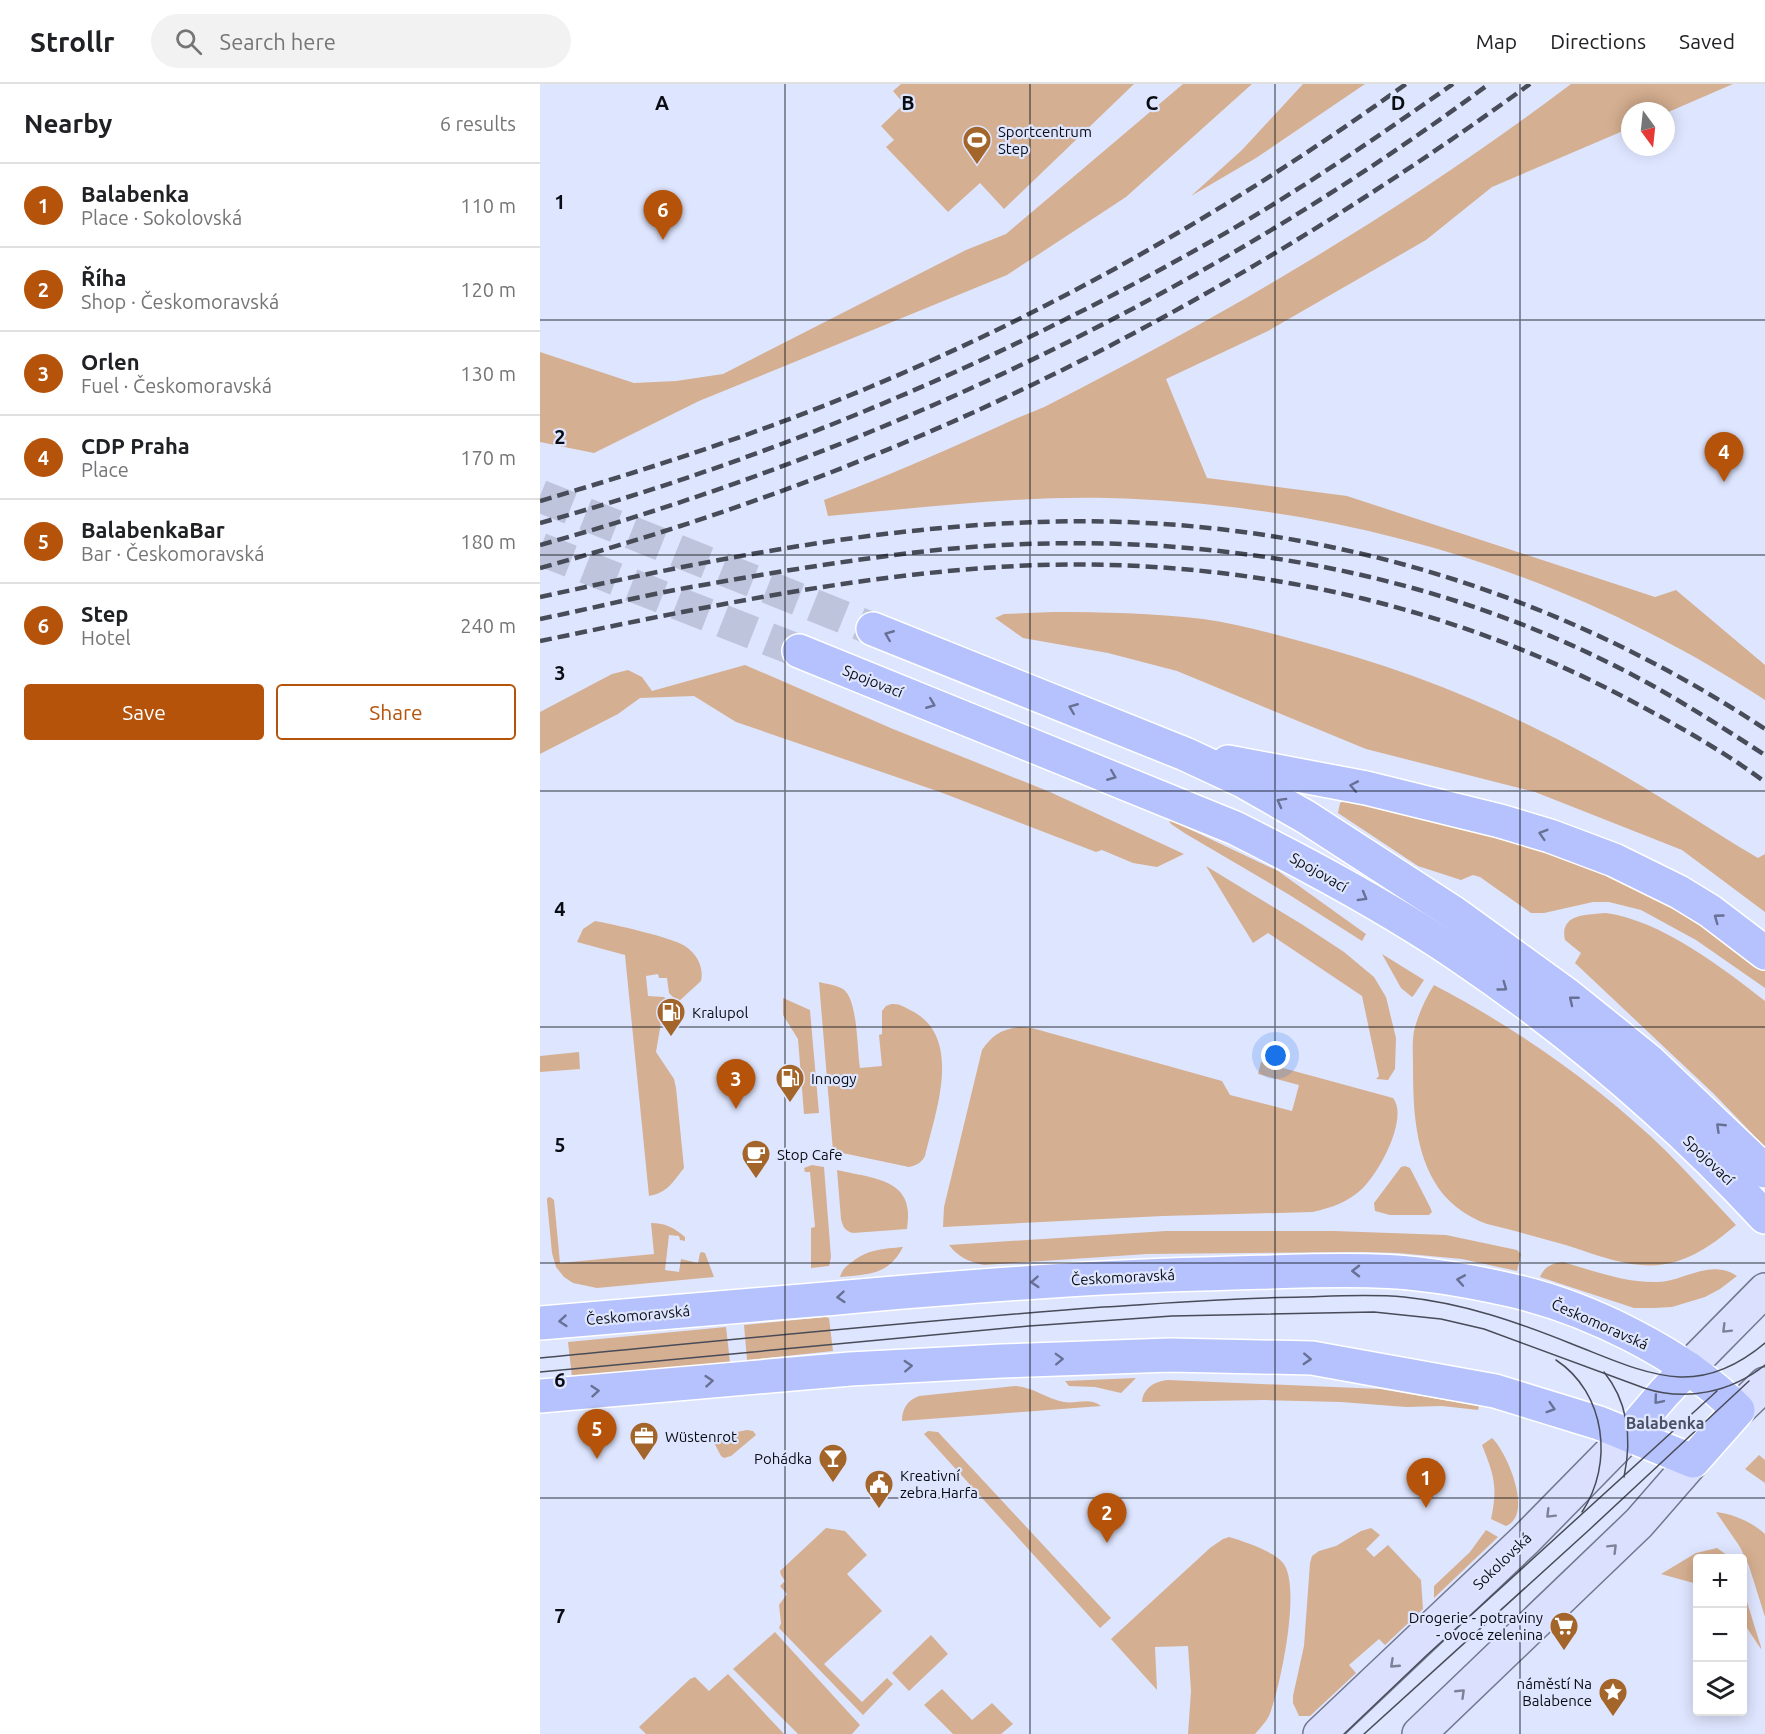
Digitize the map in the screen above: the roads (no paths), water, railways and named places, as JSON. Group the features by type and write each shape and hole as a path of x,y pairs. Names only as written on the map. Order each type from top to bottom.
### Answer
{"main road":[{"name":"Spojovací","path":"873,629 1185,754 1243,781 1306,817 1387,868 1509,951 1648,1060 1764,1170"},
{"name":"Spojovací","path":"799,651 1148,791 1235,828 1297,859 1456,953 1507,989 1644,1099 1765,1217"},
{"path":"1185,754 1366,788 1551,836 1614,860 1679,892 1710,911 1765,953"},
{"name":"Českomoravská","path":"540,1323 1050,1281 1151,1275 1376,1271 1414,1273 1526,1293 1562,1305 1610,1326 1688,1368 1738,1410"},
{"path":"1629,1434 1664,1393 1765,1290"},
{"path":"540,1396 850,1369 1001,1361 1170,1355 1312,1358 1495,1391 1629,1434 1693,1461"},
{"path":"1419,1734 1639,1523 1738,1410 1765,1384"},
{"name":"Sokolovská","path":"1320,1734 1526,1539 1629,1434"}],"tunnel":[{"path":"540,496 873,629"},
{"path":"540,549 799,651"}],"tram line":[{"path":"540,1358 1103,1307 1353,1296 1404,1297 1490,1314 1625,1365 1666,1376 1692,1377 1715,1372 1736,1363 1765,1343"},
{"path":"540,1372 1029,1326 1172,1316 1374,1312 1441,1319 1484,1329 1660,1392 1676,1394 1708,1392 1738,1382 1765,1365"},
{"path":"1556,1360 1573,1374 1586,1391 1595,1410 1600,1430 1601,1452 1598,1473 1592,1493 1582,1512"},
{"path":"1604,1372 1619,1396 1626,1422 1628,1449 1624,1477"},
{"path":"1364,1734 1749,1381"},
{"path":"1344,1734 1427,1655 1717,1391"}],"railway":[{"path":"540,501 665,462 789,419 870,387 1010,323 1147,251 1213,212 1279,171 1406,84"},
{"path":"540,523 713,469 799,437 883,404 1048,328 1240,225 1393,126 1453,84"},
{"path":"540,545 667,507 792,463 915,413 1036,358 1153,298 1268,232 1380,160 1489,84"},
{"path":"540,568 666,531 790,488 959,419 1045,379 1129,336 1294,242 1453,139 1530,84"},
{"path":"540,597 788,548 913,531 1039,522 1136,522 1231,530 1326,546 1418,568 1509,598 1597,635 1682,679 1765,729"},
{"path":"540,619 682,589 887,556 986,546 1087,543 1187,548 1286,560 1384,580 1479,609 1572,646 1662,691 1765,755"},
{"path":"540,641 788,592 914,575 1040,565 1118,565 1196,570 1273,580 1349,595 1424,615 1497,640 1569,670 1639,705 1704,741 1765,782"}],"place":[{"name":"Sportcentrum Step","path":"977,166"},
{"name":"Step","path":"663,240"},
{"name":"CDP Praha","path":"1724,482"},
{"name":"Kralupol","path":"671,1038"},
{"name":"Innogy","path":"790,1104"},
{"name":"Orlen","path":"736,1109"},
{"name":"Stop Cafe","path":"756,1180"},
{"name":"BalabenkaBar","path":"597,1459"},
{"name":"Wüstenrot","path":"644,1462"},
{"name":"Pohádka","path":"833,1484"},
{"name":"Balabenka","path":"1426,1508"},
{"name":"Kreativní zebra Harfa","path":"879,1510"},
{"name":"Říha","path":"1107,1543"},
{"name":"Drogerie - potraviny - ovoce zelenina","path":"1564,1652"},
{"name":"náměstí Na Balabence","path":"1613,1718"}],"district":[{"name":"Balabenka","path":"1665,1423"}]}
